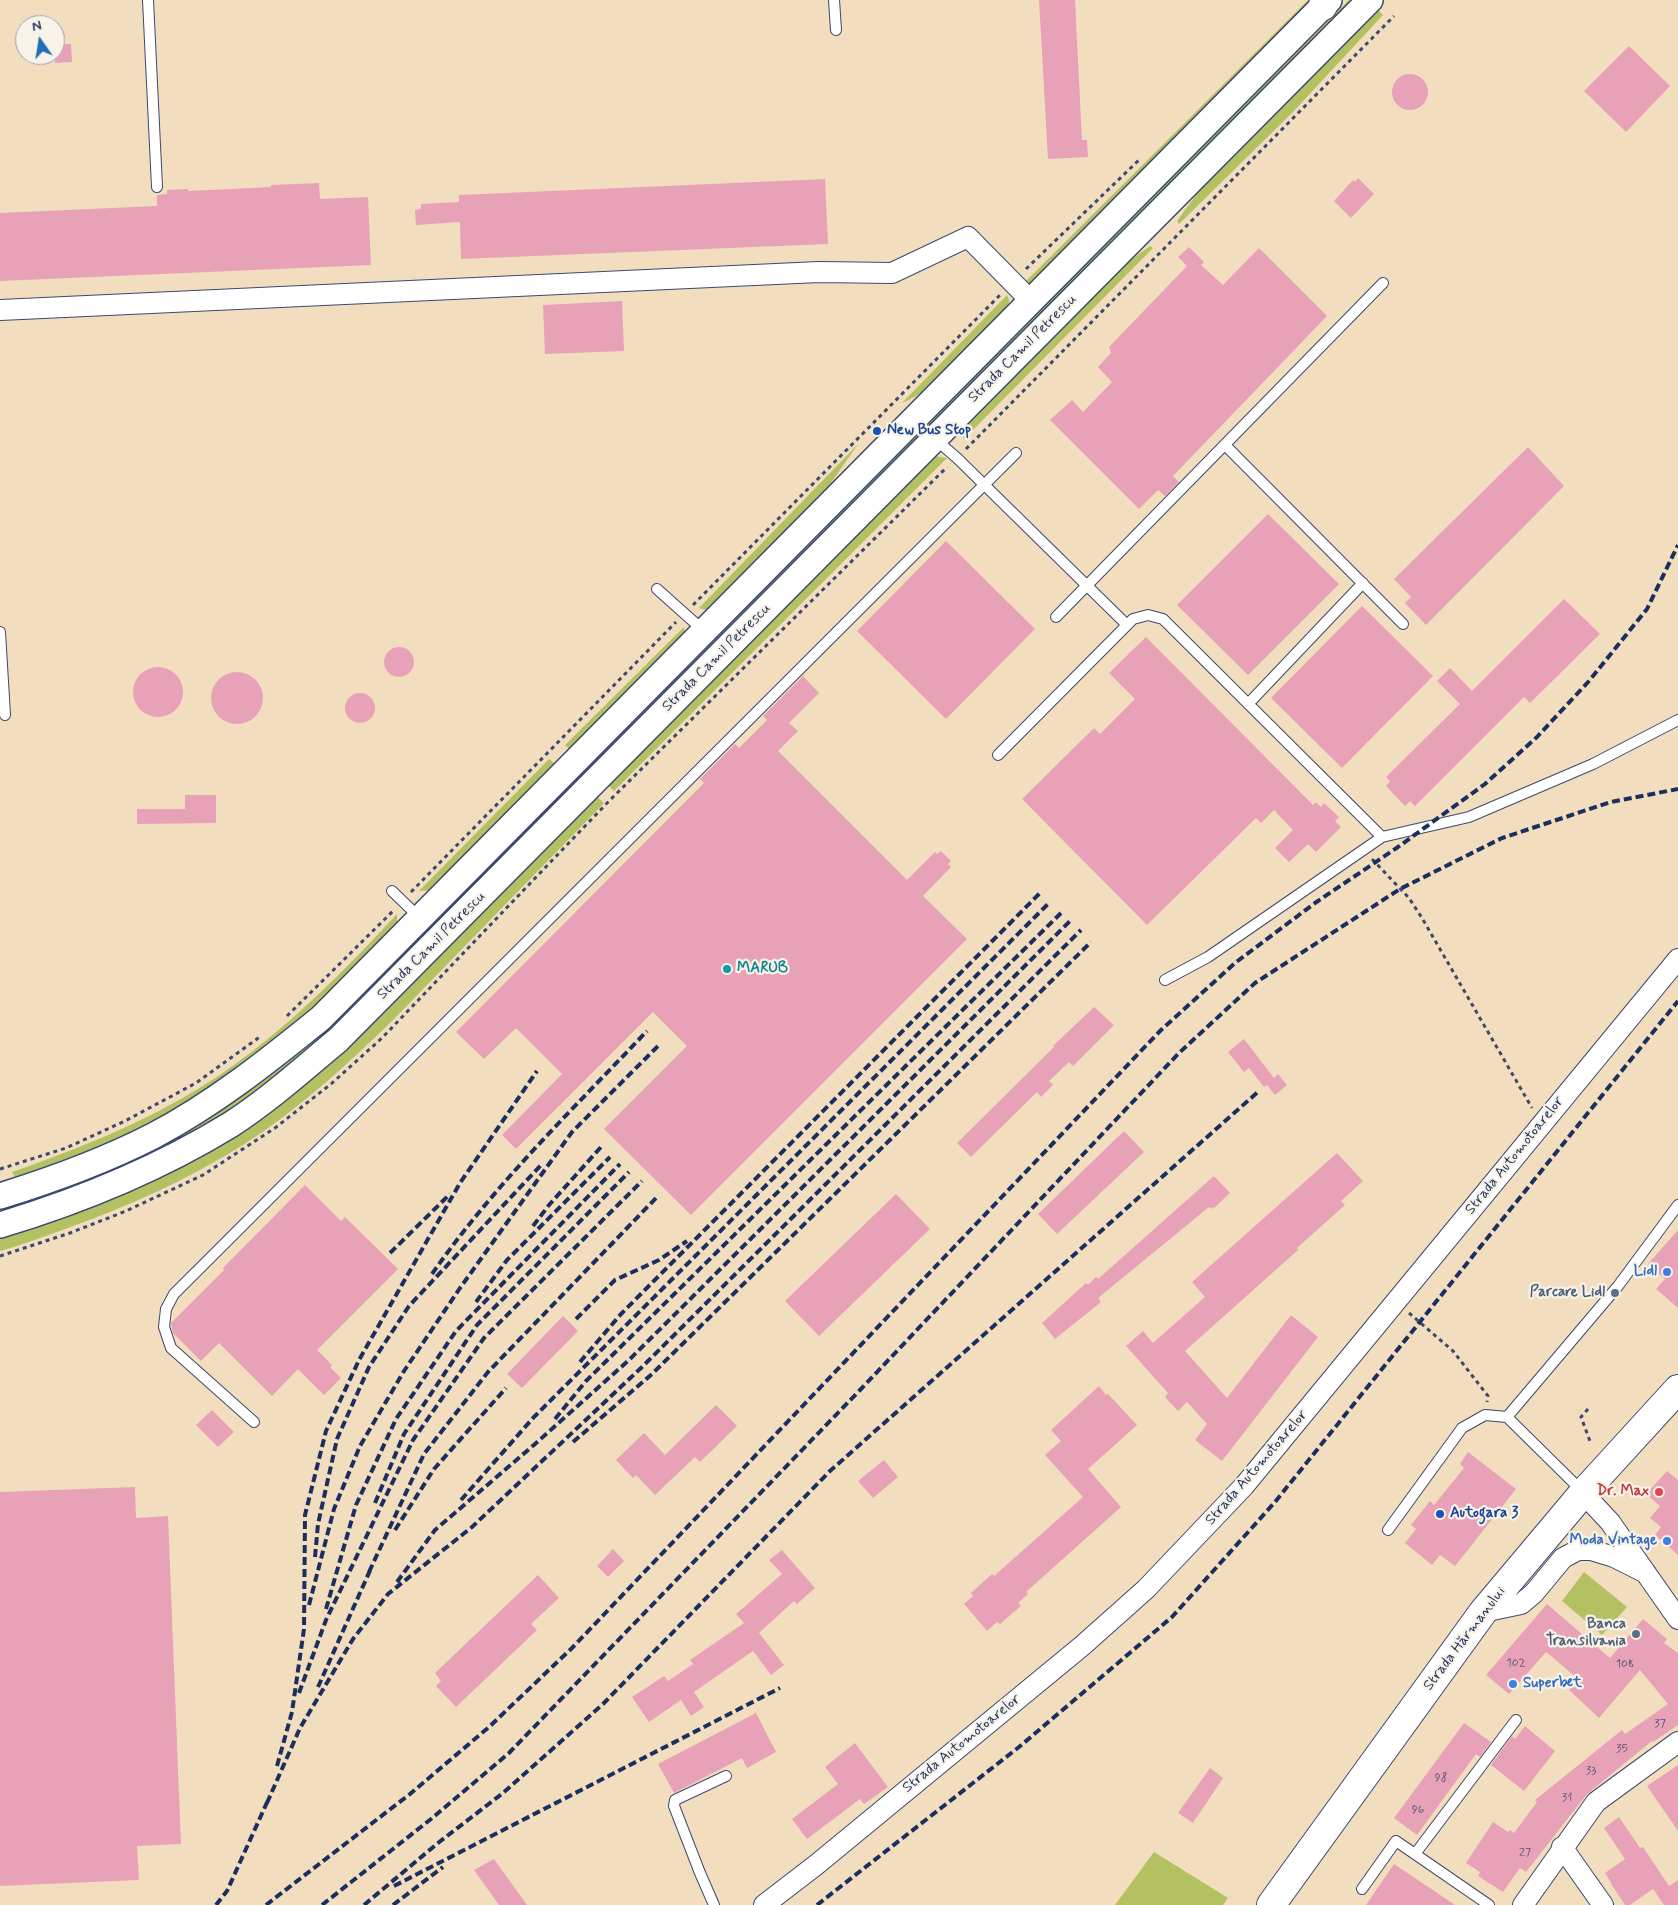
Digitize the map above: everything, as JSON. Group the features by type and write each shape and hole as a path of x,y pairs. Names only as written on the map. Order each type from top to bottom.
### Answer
{"main road":[{"name":"Strada Hărmanului","path":"1271,1905 1483,1612 1583,1493 1678,1390"}],"street":[{"name":"Strada Camil Petrescu","path":"0,1226 102,1190 171,1158 231,1124 284,1086 338,1040 1370,0"},
{"name":"Strada Camil Petrescu","path":"0,1196 33,1186 98,1161 154,1135 215,1099 271,1059 322,1018 1325,2"},
{"path":"0,310 819,272 892,272 968,237 1031,301"},
{"name":"Strada Automotoarelor","path":"764,1905 816,1865 1075,1652 1146,1589 1244,1486 1678,958"},
{"path":"1583,1493 1610,1522 1678,1619"},
{"path":"1483,1612 1521,1604 1534,1593 1564,1558 1578,1550 1591,1550 1606,1555 1646,1573"},
{"path":"1523,1905 1562,1847 1596,1802 1678,1742"},
{"path":"1562,1847 1602,1905"}],"lane":[{"path":"148,0 157,187"},
{"path":"834,0 836,30"},
{"path":"1056,617 1383,283"},
{"path":"935,439 985,485 1127,625"},
{"path":"1225,445 1403,624"},
{"path":"254,1422 171,1348 164,1327 166,1309 174,1294 1016,453"},
{"path":"1248,704 1362,583"},
{"path":"658,589 705,631"},
{"path":"998,755 1133,619 1148,616 1163,619 1382,837"},
{"path":"0,632 6,715"},
{"path":"1165,980 1208,957 1382,837 1469,817 1593,764 1678,720"},
{"path":"392,891 421,918"},
{"path":"1507,1417 1618,1286 1678,1205"},
{"path":"1388,1530 1462,1428 1485,1415 1507,1417 1583,1493"},
{"path":"1414,1854 1516,1720"},
{"path":"714,1905 674,1806 675,1800 726,1776"},
{"path":"1362,1888 1396,1841 1489,1905"}],"path":[{"path":"1363,850 1408,898 1422,918 1528,1100"},
{"path":"1395,1302 1443,1340 1453,1351 1488,1396 1485,1415"},
{"path":"1588,1409 1581,1417 1591,1444"}],"green space":[{"path":"1308,0 1314,0 1032,284 1024,283"},
{"path":"1349,0 1357,0 592,767 585,761 1066,279"},
{"path":"1376,8 1383,15 1293,112 1179,224 1177,221 1220,162"},
{"path":"1150,246 1153,248 964,439 962,431 963,419 1125,264"},
{"path":"1007,295 1009,300 1008,308 972,347 930,386 902,403"},
{"path":"858,444 827,489 718,603 706,610 699,608"},
{"path":"935,456 947,458 614,791 604,781 924,459"},
{"path":"684,627 686,636 573,752 565,745"},
{"path":"549,759 557,765 431,890 419,891"},
{"path":"576,775 582,781 302,1061 195,1135 141,1164 0,1218 0,1208 70,1185 137,1155 202,1120 263,1080 331,1025 435,922"},
{"path":"593,793 604,803 394,1019 303,1102 222,1158 156,1192 88,1221 0,1251 0,1237 192,1159"},
{"path":"397,914 397,922 393,933 298,1024 185,1107 137,1132 25,1179 15,1177 12,1172 118,1131 159,1111 210,1081 268,1039 295,1016"},
{"path":"1584,1572 1627,1607 1602,1635 1562,1601"},
{"path":"1154,1852 1228,1898 1223,1905 1115,1905"}],"building":[{"path":"1039,0 1075,0 1082,140 1087,140 1088,157 1048,159"},
{"path":"65,44 71,44 72,62 65,62"},
{"path":"1629,46 1670,86 1626,132 1584,91"},
{"path":"1410,74 1422,80 1428,92 1422,104 1410,110 1398,104 1392,92 1398,80"},
{"path":"1358,178 1374,194 1351,218 1334,201 1353,180 1355,182"},
{"path":"825,179 828,244 461,259 460,222 416,225 415,210 421,209 421,204 459,202 459,195"},
{"path":"319,183 320,199 368,197 371,265 0,281 0,213 157,206 157,195 167,194 167,190 188,189 188,191"},
{"path":"1189,247 1204,262 1201,265 1223,285 1259,248 1327,316 1173,476 1179,482 1165,496 1158,490 1139,509 1050,420 1072,400 1083,412 1112,382 1098,367 1111,353 1109,347 1187,266 1178,257"},
{"path":"622,301 624,351 545,354 543,305"},
{"path":"1528,447 1564,486 1426,625 1405,603 1411,597 1394,579"},
{"path":"1268,514 1339,584 1248,675 1177,605"},
{"path":"946,541 1035,629 946,719 857,631"},
{"path":"1564,599 1600,634 1530,703 1524,697 1415,806 1410,801 1405,806 1386,786 1390,781 1386,777 1460,704 1437,681 1450,668 1472,691"},
{"path":"1362,606 1433,676 1342,768 1271,698"},
{"path":"1146,637 1313,805 1316,802 1321,807 1324,803 1339,817 1335,821 1341,827 1316,852 1308,844 1289,862 1275,848 1293,830 1274,810 1261,823 1256,818 1147,925 1022,799 1094,728 1100,734 1135,699 1109,673"},
{"path":"399,647 405,648 413,656 413,668 405,676 399,677 393,676 385,668 384,662 385,656 393,648"},
{"path":"153,667 163,667 176,674 183,687 183,697 176,710 163,717 153,717 144,713 137,706 133,697 133,687 137,678 144,671"},
{"path":"232,672 242,672 251,676 259,684 263,698 259,712 251,720 242,724 232,724 223,720 215,712 211,703 211,693 215,684 223,676"},
{"name":"MARUB","path":"803,676 819,693 789,723 798,731 778,751 907,880 935,852 937,854 941,851 951,861 948,864 951,867 923,896 967,939 691,1215 604,1129 687,1046 653,1012 516,1149 502,1135 562,1074 516,1028 484,1059 456,1032 704,783 700,779 735,744 739,748 767,720 763,716"},
{"path":"360,693 371,697 375,708 371,719 360,723 349,719 345,708 349,697"},
{"path":"185,795 216,795 216,823 137,824 137,809 185,809"},
{"path":"1094,1007 1114,1025 1073,1066 1069,1062 1049,1081 1053,1085 1041,1097 1037,1092 971,1157 957,1143"},
{"path":"1244,1039 1274,1078 1278,1074 1287,1085 1275,1095 1267,1085 1264,1087 1249,1068 1244,1072 1228,1052"},
{"path":"1124,1131 1144,1152 1057,1234 1038,1214"},
{"path":"1337,1153 1363,1181 1341,1201 1345,1205 1297,1248 1298,1250 1185,1351 1227,1398 1291,1315 1318,1337 1222,1461 1195,1440 1207,1424 1187,1402 1178,1411 1165,1397 1168,1393 1126,1346 1143,1331 1153,1343 1205,1297 1192,1282"},
{"path":"1214,1176 1230,1193 1214,1208 1211,1209 1209,1207 1098,1298 1101,1302 1055,1339 1042,1323 1086,1283 1088,1285 1096,1277 1098,1279"},
{"path":"305,1185 341,1221 345,1217 398,1269 317,1350 332,1365 330,1367 341,1378 324,1395 298,1369 272,1396 219,1343 201,1361 173,1333 171,1323"},
{"path":"896,1194 930,1229 819,1336 785,1301"},
{"name":"Lidl","path":"1678,1230 1678,1308 1656,1289 1665,1279 1648,1264"},
{"path":"563,1316 578,1331 522,1388 507,1374"},
{"path":"1099,1386 1137,1425 1088,1469 1121,1507 1026,1592 1028,1594 1018,1603 1021,1606 1000,1624 997,1622 987,1631 964,1604 973,1596 971,1593 992,1574 994,1576 1083,1497 1045,1455 1061,1441 1051,1430"},
{"path":"716,1405 737,1426 700,1462 695,1457 655,1495 636,1475 633,1478 616,1460 644,1433 665,1455"},
{"path":"212,1410 234,1432 218,1447 196,1425"},
{"name":"Autogara 3","path":"1468,1452 1516,1489 1455,1566 1440,1555 1432,1565 1405,1543 1416,1529 1411,1525 1430,1501 1434,1505 1464,1468 1460,1464"},
{"path":"884,1460 898,1477 873,1498 858,1481"},
{"path":"1667,1471 1678,1480 1678,1555 1655,1535 1661,1527 1650,1518 1660,1506 1646,1494"},
{"path":"135,1487 136,1518 168,1516 181,1844 137,1846 139,1880 0,1886 0,1492"},
{"path":"613,1549 624,1561 608,1577 597,1566"},
{"path":"782,1550 815,1588 797,1604 794,1601 759,1633 784,1665 771,1675 753,1651 694,1692 704,1707 691,1716 681,1700 649,1722 632,1697 664,1676 668,1681 693,1664 690,1660 744,1623 736,1614 782,1574 769,1560"},
{"path":"538,1575 559,1598 531,1624 537,1630 456,1707 436,1686 441,1681 435,1673"},
{"path":"1547,1604 1610,1658 1643,1619 1667,1639 1664,1643 1678,1653 1678,1725 1652,1741 1587,1794 1526,1872 1520,1868 1503,1892 1478,1876 1480,1872 1466,1863 1493,1822 1508,1832 1510,1830 1514,1833 1537,1802 1535,1800 1622,1730 1625,1734 1668,1704 1640,1670 1599,1718 1569,1690 1578,1679 1546,1652 1509,1694 1486,1675"},
{"path":"756,1713 776,1752 747,1768 742,1758 674,1793 658,1764"},
{"path":"1464,1723 1491,1742 1480,1757 1476,1754 1417,1835 1394,1818"},
{"path":"1525,1726 1555,1751 1524,1791 1491,1765 1512,1736 1515,1739"},
{"path":"855,1743 888,1787 864,1804 860,1799 807,1839 792,1819 838,1784 825,1767"},
{"path":"1678,1765 1678,1831 1647,1786"},
{"path":"1210,1768 1223,1778 1193,1823 1178,1813"},
{"path":"1619,1817 1640,1848 1643,1847 1669,1886 1678,1880 1678,1905 1664,1905 1653,1889 1630,1905 1625,1905 1605,1873 1625,1859 1604,1828"},
{"path":"494,1859 527,1905 499,1905 474,1870"},
{"path":"1394,1864 1455,1905 1366,1905"}],"railway":[{"path":"266,1905 410,1794 489,1727 572,1648 1160,1031 1235,963 1315,903 1398,847 1485,784 1537,737 1589,681 1647,609 1678,545"},
{"path":"322,1905 431,1819 509,1753 861,1389 1179,1053 1255,983 1400,889 1502,838 1611,802 1678,789"},
{"path":"580,1362 621,1314 1041,892"},
{"path":"461,1500 533,1418 1050,902"},
{"path":"555,1419 586,1381 1061,913"},
{"path":"397,1582 435,1530 629,1360 1070,921"},
{"path":"267,1803 300,1728 353,1639 388,1594 472,1527 642,1367 1081,930"},
{"path":"573,1442 652,1374 1091,942"},
{"path":"817,1905 1019,1747 1172,1617 1275,1502 1678,1001"},
{"path":"432,1274 481,1209 535,1148 647,1031"},
{"path":"309,1605 334,1509 360,1446 404,1371 460,1288 572,1132 660,1044"},
{"path":"277,1766 292,1712 304,1629 305,1515 326,1431 359,1360 460,1183 537,1071"},
{"path":"364,1905 438,1843 503,1793 603,1704 830,1471 1259,1091"},
{"path":"533,1226 549,1205 601,1147"},
{"path":"476,1302 507,1260 610,1157"},
{"path":"315,1557 318,1524 337,1439 369,1367 409,1306 543,1163"},
{"path":"326,1609 356,1505 396,1419 456,1331 620,1164"},
{"path":"375,1503 404,1434 477,1325 629,1172"},
{"path":"299,1693 326,1620 413,1440 484,1338 642,1181"},
{"path":"390,1253 450,1194"},
{"path":"369,1572 424,1454 488,1372 658,1196"},
{"path":"576,1319 615,1280 659,1260 687,1241"},
{"path":"395,1530 434,1469 506,1388"},
{"path":"318,1687 372,1566"},
{"path":"394,1886 780,1688"},
{"path":"216,1905 227,1891 269,1798"},
{"path":"393,1905 443,1867"}],"place":[{"name":"New Bus Stop","path":"877,431"},
{"name":"MARUB","path":"727,969"},
{"name":"Lidl","path":"1667,1272"},
{"name":"Parcare Lidl","path":"1615,1293"},
{"name":"Dr. Max","path":"1659,1492"},
{"name":"Autogara 3","path":"1440,1514"},
{"name":"Moda Vintage","path":"1667,1541"},
{"name":"Banca Transilvania","path":"1636,1634"},
{"name":"Superbet","path":"1513,1684"}]}
